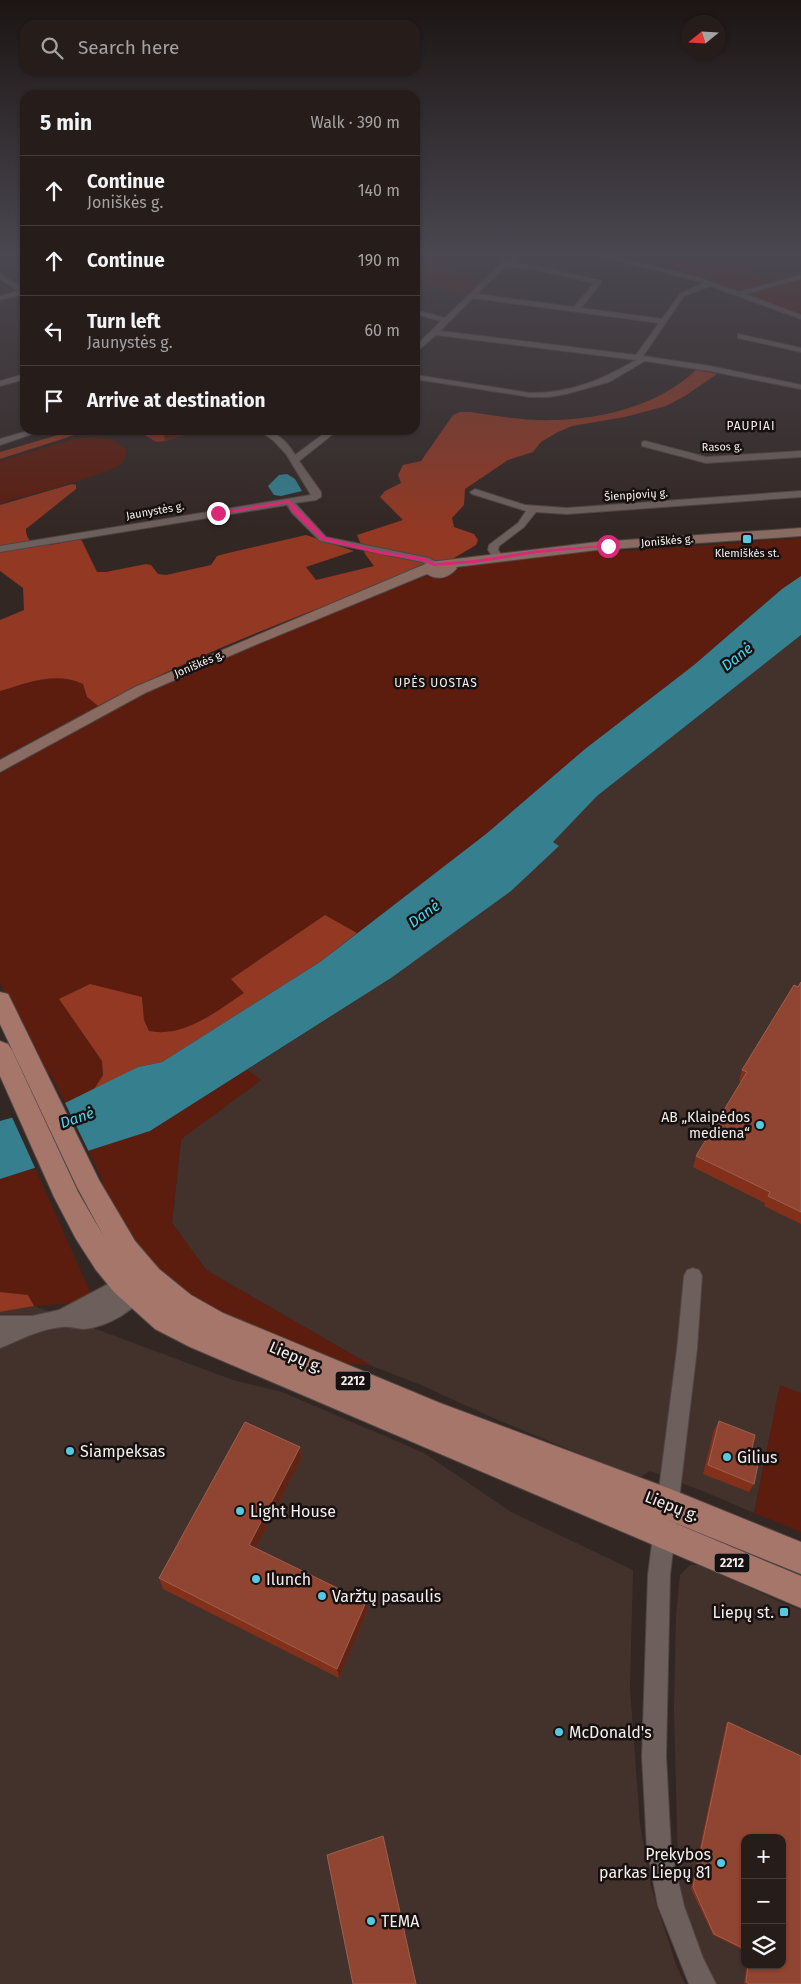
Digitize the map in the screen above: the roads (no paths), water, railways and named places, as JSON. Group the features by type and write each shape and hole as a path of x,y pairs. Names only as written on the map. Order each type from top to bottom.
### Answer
{"main road":[{"name":"Joniškės g.","path":"0,767 108,706 147,687 243,645 406,579 439,568 538,552 801,532"},
{"name":"Liepų g.","path":"0,1000 27,1082 79,1192 125,1249 138,1282 212,1322 437,1416 666,1519 801,1592"},
{"name":"Liepų g.","path":"0,1050 27,1082"},
{"name":"Liepų g.","path":"666,1519 801,1558"}],"street":[{"path":"534,345 736,371 801,387"},
{"path":"420,378 530,395 549,395 606,380 641,358 649,345"},
{"path":"778,345 801,350"},
{"path":"0,384 20,378"},
{"path":"0,442 23,435"},
{"name":"Jaunystės g.","path":"0,549 316,497 318,494 299,470 294,460 277,439 271,435"},
{"path":"294,460 327,435"},
{"name":"Rasos g.","path":"644,444 706,460 801,454"},
{"name":"Šienpjovių g.","path":"475,492 532,510 567,511 801,494"},
{"path":"289,502 324,538 380,552 425,560 439,568"},
{"path":"498,557 493,550 494,545 521,525 532,510"},
{"path":"693,1276 660,1575 654,1756 659,1849 671,1906 693,1966 703,1984"},
{"path":"0,1325 32,1324 63,1318 74,1322 97,1318 110,1313 138,1282"},
{"path":"0,1339 32,1324"}],"water":[{"path":"287,474 295,479 302,491 281,496 274,495 268,486 279,475"},
{"name":"Danė","path":"801,576 801,635 597,796 553,842 559,846 511,891 391,978 150,1131 0,1179 0,1121 65,1103 138,1067 162,1062 320,962 486,834 585,749 694,665 782,589"}],"place":[{"name":"Klemiškės st.","path":"747,539"},
{"name":"AB „Klaipėdos mediena“","path":"760,1125"},
{"name":"Siampeksas","path":"70,1451"},
{"name":"Gilius","path":"727,1457"},
{"name":"Light House","path":"240,1511"},
{"name":"Ilunch","path":"256,1579"},
{"name":"Varžtų pasaulis","path":"322,1596"},
{"name":"Liepų st.","path":"784,1612"},
{"name":"McDonald's","path":"559,1732"},
{"name":"Prekybos parkas Liepų 81","path":"721,1863"},
{"name":"TEMA","path":"371,1921"}],"district":[{"name":"PAUPIAI","path":"751,426"},
{"name":"UPĖS UOSTAS","path":"436,683"}]}
